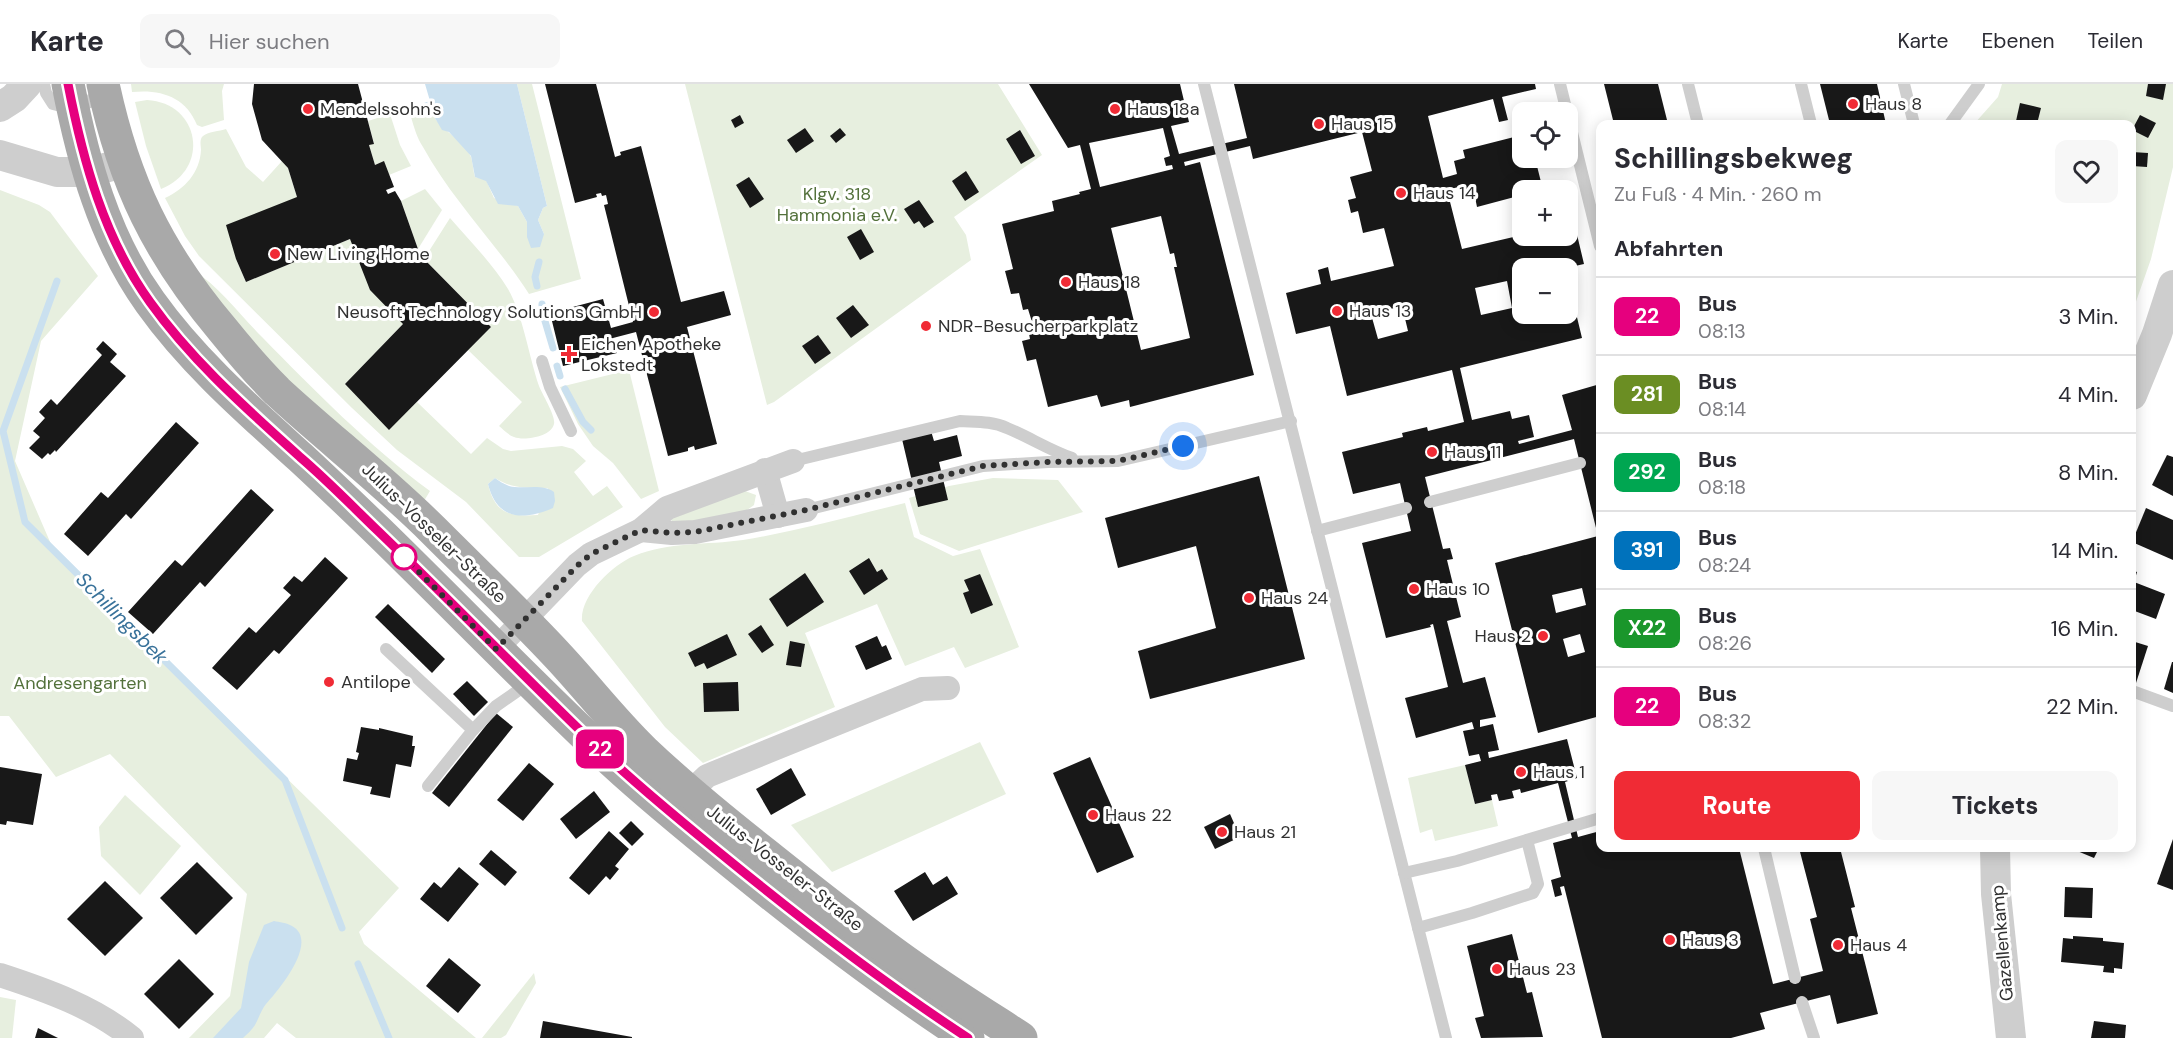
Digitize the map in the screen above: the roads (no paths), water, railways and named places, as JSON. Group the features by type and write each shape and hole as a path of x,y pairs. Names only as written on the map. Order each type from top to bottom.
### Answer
{"main road":[{"name":"Julius-Vosseler-Straße","path":"102,84 123,163 158,240 178,273 201,304 250,363 307,418 383,482 560,658 644,751 690,792 814,893 918,970 1021,1038"},
{"name":"Julius-Vosseler-Straße","path":"70,96 88,172 107,226 123,259 149,301 179,340 207,370 323,477 615,764 802,920 902,995 968,1038"}],"street":[{"path":"0,107 14,98 27,84"},
{"path":"0,155 57,172 88,172 123,163"},
{"path":"2136,388 2165,337 2173,285"},
{"path":"496,649 591,554 641,530 667,508 793,461"},
{"path":"765,471 778,516"},
{"path":"641,530 672,533 695,532 806,510"},
{"path":"690,792 707,776 878,705 922,689 948,688"},
{"name":"Gazellenkamp","path":"1995,852 1996,894 2011,1038"},
{"path":"0,975 30,985 95,1013 132,1038"}],"lane":[{"path":"44,84 46,93 53,104 70,96 90,102 102,84"},
{"path":"1204,84 1446,1038"},
{"path":"1560,84 1596,230"},
{"path":"1688,84 1697,120"},
{"path":"1801,84 1810,120"},
{"path":"1904,84 1913,120"},
{"path":"1953,120 1979,84"},
{"path":"542,361 550,387 571,431"},
{"path":"793,461 960,421 986,422 1006,427 1051,451 1081,462"},
{"path":"806,510 983,466 1118,461 1291,421"},
{"path":"1430,502 1580,463"},
{"path":"1317,531 1406,508"},
{"path":"386,649 473,730"},
{"path":"428,786 473,730 496,706 530,682"},
{"path":"2136,692 2173,706"},
{"path":"1404,873 1457,861 1596,819"},
{"path":"1418,928 1533,893 1538,884 1527,840"},
{"path":"1765,852 1796,978"},
{"path":"1802,1002 1814,1038"}],"water":[{"path":"425,84 517,84 547,206 543,208 538,220 544,234 540,247 531,248 527,237 527,222 518,206 498,204 486,181 475,177 471,156 449,132 442,130 432,113 418,113 415,106 430,101"},
{"path":"495,478 509,486 549,489 554,492 553,508 522,516 505,511 492,496 488,484"},
{"path":"274,921 290,925 299,933 301,943 294,966 264,1006 254,1027 243,1038 213,1038 241,1008 249,962 264,925"}],"waterway":[{"path":"537,286 535,277 539,262"},
{"name":"Schillingsbek","path":"57,281 3,431 25,522 285,780 342,928"},
{"path":"542,304 553,348"},
{"path":"557,366 560,376"},
{"path":"565,389 583,422 591,430"},
{"name":"Schillingsbek","path":"358,964 389,1038"}],"place":[{"name":"Haus 8","path":"1853,104"},
{"name":"Mendelssohn's","path":"308,109"},
{"name":"Haus 18a","path":"1115,109"},
{"name":"Haus 15","path":"1319,124"},
{"name":"Haus 14","path":"1401,193"},
{"name":"New Living Home","path":"275,254"},
{"name":"Haus 18","path":"1066,282"},
{"name":"Haus 13","path":"1337,311"},
{"name":"Neusoft Technology Solutions GmbH","path":"654,312"},
{"name":"NDR-Besucherparkplatz","path":"926,326"},
{"name":"Eichen Apotheke Lokstedt","path":"569,354"},
{"name":"Haus 11","path":"1432,452"},
{"name":"Haus 10","path":"1414,589"},
{"name":"Haus 24","path":"1249,598"},
{"name":"Haus 2","path":"1543,636"},
{"name":"Antilope","path":"329,682"},
{"name":"Haus 1","path":"1521,772"},
{"name":"Haus 22","path":"1093,815"},
{"name":"Haus 21","path":"1222,832"},
{"name":"Haus 3","path":"1670,940"},
{"name":"Haus 4","path":"1838,945"},
{"name":"Haus 23","path":"1497,969"}],"park label":[{"name":"Klgv. 318 Hammonia e.V.","path":"837,204"},
{"name":"Andresengarten","path":"80,683"}]}
